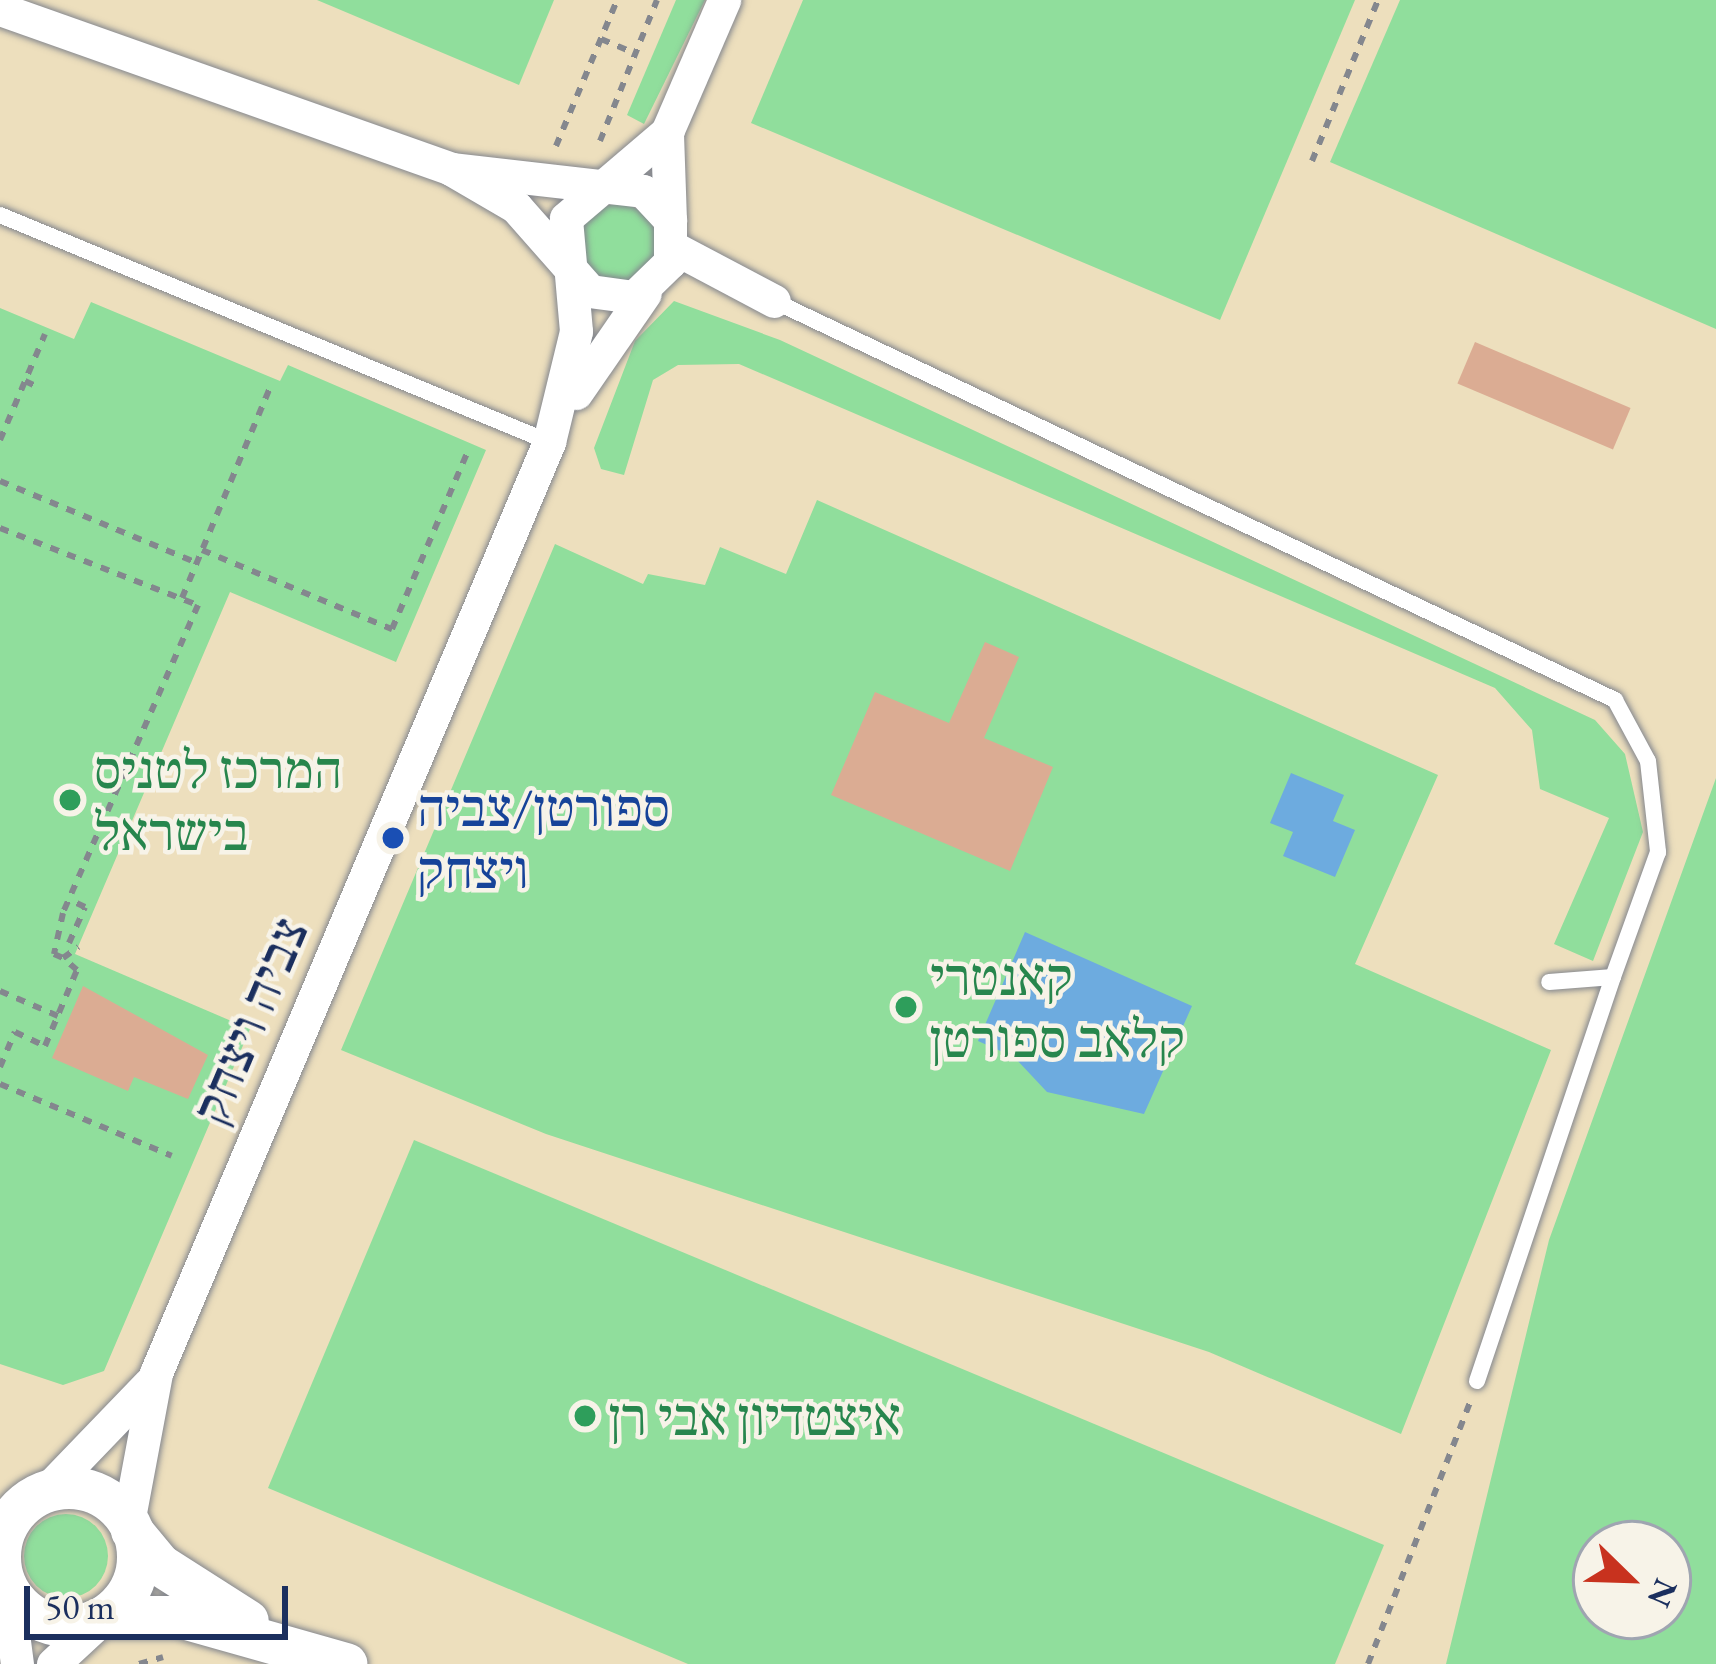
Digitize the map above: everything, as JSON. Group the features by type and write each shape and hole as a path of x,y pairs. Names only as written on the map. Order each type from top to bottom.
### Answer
{"street":[{"path":"0,9 452,169 517,207 564,264 611,299 649,290 672,234 667,131 724,0"},
{"path":"564,264 566,218 596,174 667,131"},
{"path":"452,169 596,174 643,191 672,234 774,301"},
{"name":"צביה ויצחק","path":"549,442 576,331 564,264"},
{"name":"צביה ויצחק","path":"26,1493 114,1431 156,1373 549,442 619,319 649,290"},
{"name":"צביה ויצחק","path":"130,1527 156,1373"},
{"path":"17,1664 3,1586 5,1531 26,1493 102,1497 160,1564 271,1636"},
{"path":"53,1664 134,1584 130,1527"},
{"path":"3,1586 40,1621 179,1617 271,1636 346,1664"}],"lane":[{"path":"0,215 549,442"},
{"path":"774,301 1615,700 1648,761 1658,852 1477,1381"},
{"path":"1549,982 1613,977"}],"path":[{"path":"550,161 616,0"},
{"path":"596,174 657,0"},
{"path":"1312,160 1378,0"},
{"path":"600,38 636,54"},
{"path":"0,440 45,334"},
{"path":"25,381 40,388"},
{"path":"182,598 270,388"},
{"path":"202,550 392,629 468,451"},
{"path":"0,481 197,563"},
{"path":"0,528 3,520 197,605 68,900 54,954 77,970 58,1016 45,1046 15,1032 0,1067"},
{"path":"63,958 73,945 85,907 68,900"},
{"path":"0,992 58,1016"},
{"path":"0,1084 172,1156"},
{"path":"1368,1664 1477,1381"}],"green space":[{"path":"317,0 554,0 519,85"},
{"path":"676,0 705,0 644,124 627,115"},
{"path":"803,0 1355,0 1220,320 751,123"},
{"path":"1400,0 1716,0 1716,329 1330,162"},
{"path":"618,204 645,216 657,243 645,270 618,282 591,270 579,243 591,216"},
{"path":"674,301 780,340 1595,720 1625,754 1643,832 1593,961 1554,944 1609,818 1540,789 1532,730 1495,688 739,364 678,365 653,380 624,475 601,469 594,448 635,341"},
{"name":"המרכז לטניס בישראל","path":"91,302 280,381 288,365 486,450 396,662 230,592 75,954 250,1029 104,1371 63,1385 0,1364 0,308 74,339"},
{"name":"קאנטרי קלאב ספורטן","path":"817,500 1438,775 1355,964 1551,1050 1401,1434 1209,1352 546,1134 341,1050 555,544 643,584 648,574 705,585 720,547 786,574"},
{"path":"1716,778 1716,1664 1446,1664 1549,1240"},
{"name":"איצטדיון אבי רן","path":"414,1140 1384,1545 1335,1664 688,1664 268,1488"},
{"path":"66,1514 96,1526 108,1556 96,1586 66,1598 36,1586 24,1556 36,1526"}],"water":[{"path":"1291,773 1344,795 1333,821 1355,830 1335,877 1283,856 1293,832 1270,823"},
{"path":"1025,932 1192,1006 1144,1114 1047,1092 1014,1057 978,1041"}],"building":[{"path":"1475,342 1631,408 1613,449 1457,383"},
{"path":"985,642 1019,657 984,738 1053,767 1010,871 831,795 875,692 949,723"},
{"path":"83,986 208,1055 188,1099 134,1077 128,1091 52,1058"}],"place":[{"name":"המרכז לטניס בישראל","path":"70,800"},
{"name":"ספורטן/צביה ויצחק","path":"393,838"},
{"name":"קאנטרי קלאב ספורטן","path":"906,1007"},
{"name":"איצטדיון אבי רן","path":"585,1416"}]}
